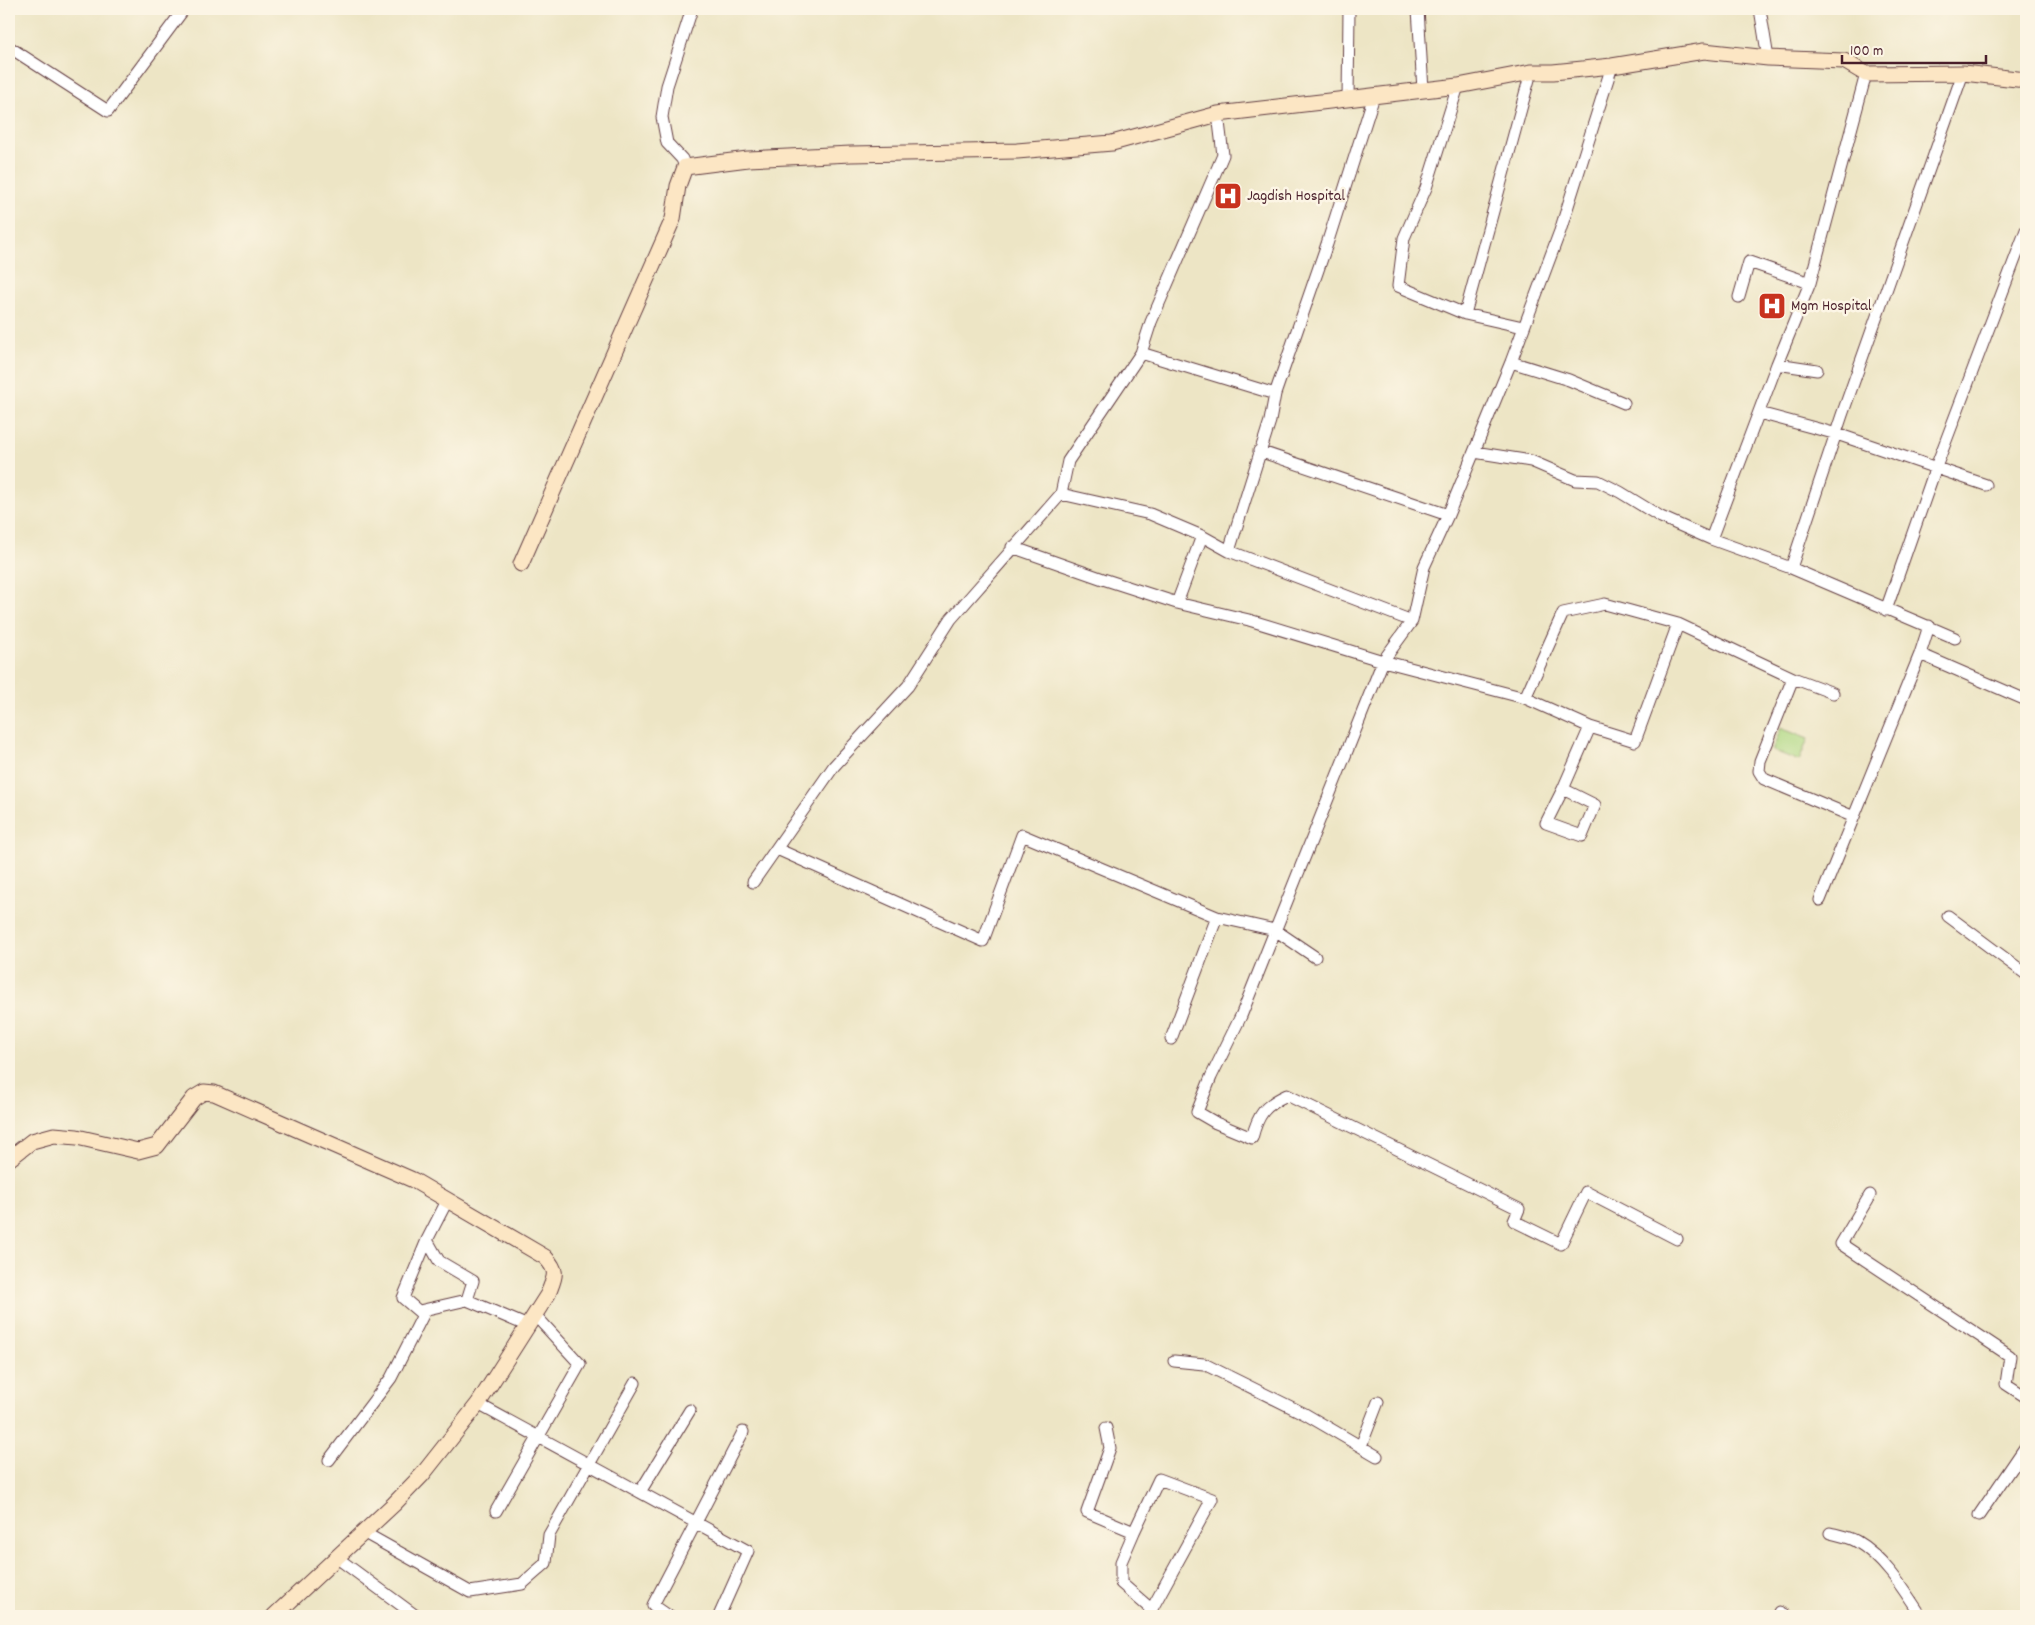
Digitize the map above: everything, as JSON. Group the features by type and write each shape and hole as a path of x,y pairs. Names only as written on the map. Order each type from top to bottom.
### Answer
{"street":[{"path":"9,47 108,111 184,9"},
{"path":"521,564 673,219 678,186 685,167 682,159 667,143 662,117 667,86 692,9"},
{"path":"1348,100 1349,9"},
{"path":"1418,9 1423,90"},
{"path":"1760,9 1768,58"},
{"path":"685,167 748,159 851,154 1017,151 1112,143 1218,114 1458,86 1531,72 1553,72 1612,66 1704,51 1768,58 1844,61 1866,74 1962,73 2026,80"},
{"path":"1612,66 1560,231 1511,362 1448,515 1424,567 1412,621 1383,661 1241,1016 1211,1077 1197,1112 1216,1123 1252,1138 1256,1121 1270,1103 1287,1095 1518,1209 1514,1221 1561,1244 1586,1192 1677,1239"},
{"path":"1465,314 1531,72"},
{"path":"1790,568 1962,73"},
{"path":"1711,539 1777,364 1810,283 1866,74"},
{"path":"1458,86 1426,188 1404,238 1398,286 1465,314 1523,327"},
{"path":"1229,550 1270,421 1275,394 1327,244 1374,96"},
{"path":"753,882 834,766 908,686 951,619 1012,547 1061,494 1068,461 1141,353 1151,322 1223,156 1218,114"},
{"path":"1886,610 1936,467 2026,230"},
{"path":"1739,297 1749,262 1810,283"},
{"path":"1141,353 1275,394"},
{"path":"1511,362 1569,380 1624,403"},
{"path":"1777,364 1818,370"},
{"path":"1759,413 1837,434 1986,485"},
{"path":"1259,451 1448,515"},
{"path":"1474,452 1531,461 1574,480 1598,481 1661,516 1711,539 1790,568 1955,638"},
{"path":"1061,494 1150,514 1202,536 1229,550 1412,621"},
{"path":"1177,603 1202,536"},
{"path":"1012,547 1177,603 1249,620 1383,661 1525,698 1590,727 1635,741 1678,624"},
{"path":"1525,698 1563,613 1605,604 1678,624 1793,678 1833,693"},
{"path":"1820,900 1920,654 1929,626"},
{"path":"1920,654 2026,700"},
{"path":"1793,678 1760,761 1759,770 1764,778 1854,817"},
{"path":"1564,789 1595,805 1582,836 1546,823 1564,789 1590,727"},
{"path":"777,849 983,941 1022,835 1217,917 1275,930 1315,957"},
{"path":"1948,916 2026,974"},
{"path":"1170,1039 1217,917"},
{"path":"9,1159 32,1142 54,1135 77,1137 138,1150 156,1146 194,1098 204,1092 214,1093 413,1180 545,1257 554,1266 555,1274 548,1294 478,1404 422,1475 274,1616"},
{"path":"1870,1195 1840,1244 2010,1356 2006,1384 2026,1397"},
{"path":"329,1460 391,1378 423,1315 403,1298 427,1240 448,1199"},
{"path":"427,1240 439,1261 473,1281 467,1300"},
{"path":"418,1311 467,1300 531,1320 580,1364 496,1511"},
{"path":"1174,1361 1204,1364 1305,1414 1377,1456"},
{"path":"363,1532 470,1592 522,1584 546,1563 549,1535 635,1383"},
{"path":"1360,1446 1378,1402"},
{"path":"478,1404 748,1551 719,1616"},
{"path":"640,1492 690,1410"},
{"path":"1106,1428 1110,1448 1087,1512 1134,1532"},
{"path":"669,1616 653,1605 743,1432"},
{"path":"1979,1515 2026,1446"},
{"path":"1159,1479 1212,1500 1150,1613 1121,1583 1121,1562 1159,1479"},
{"path":"1830,1532 1856,1541 1878,1558 1920,1616"},
{"path":"336,1557 416,1616"}],"green space":[{"path":"1781,728 1808,739 1799,761 1772,750"}],"place":[{"name":"Jagdish Hospital","path":"1228,196"},
{"name":"Mgm Hospital","path":"1772,306"}]}
